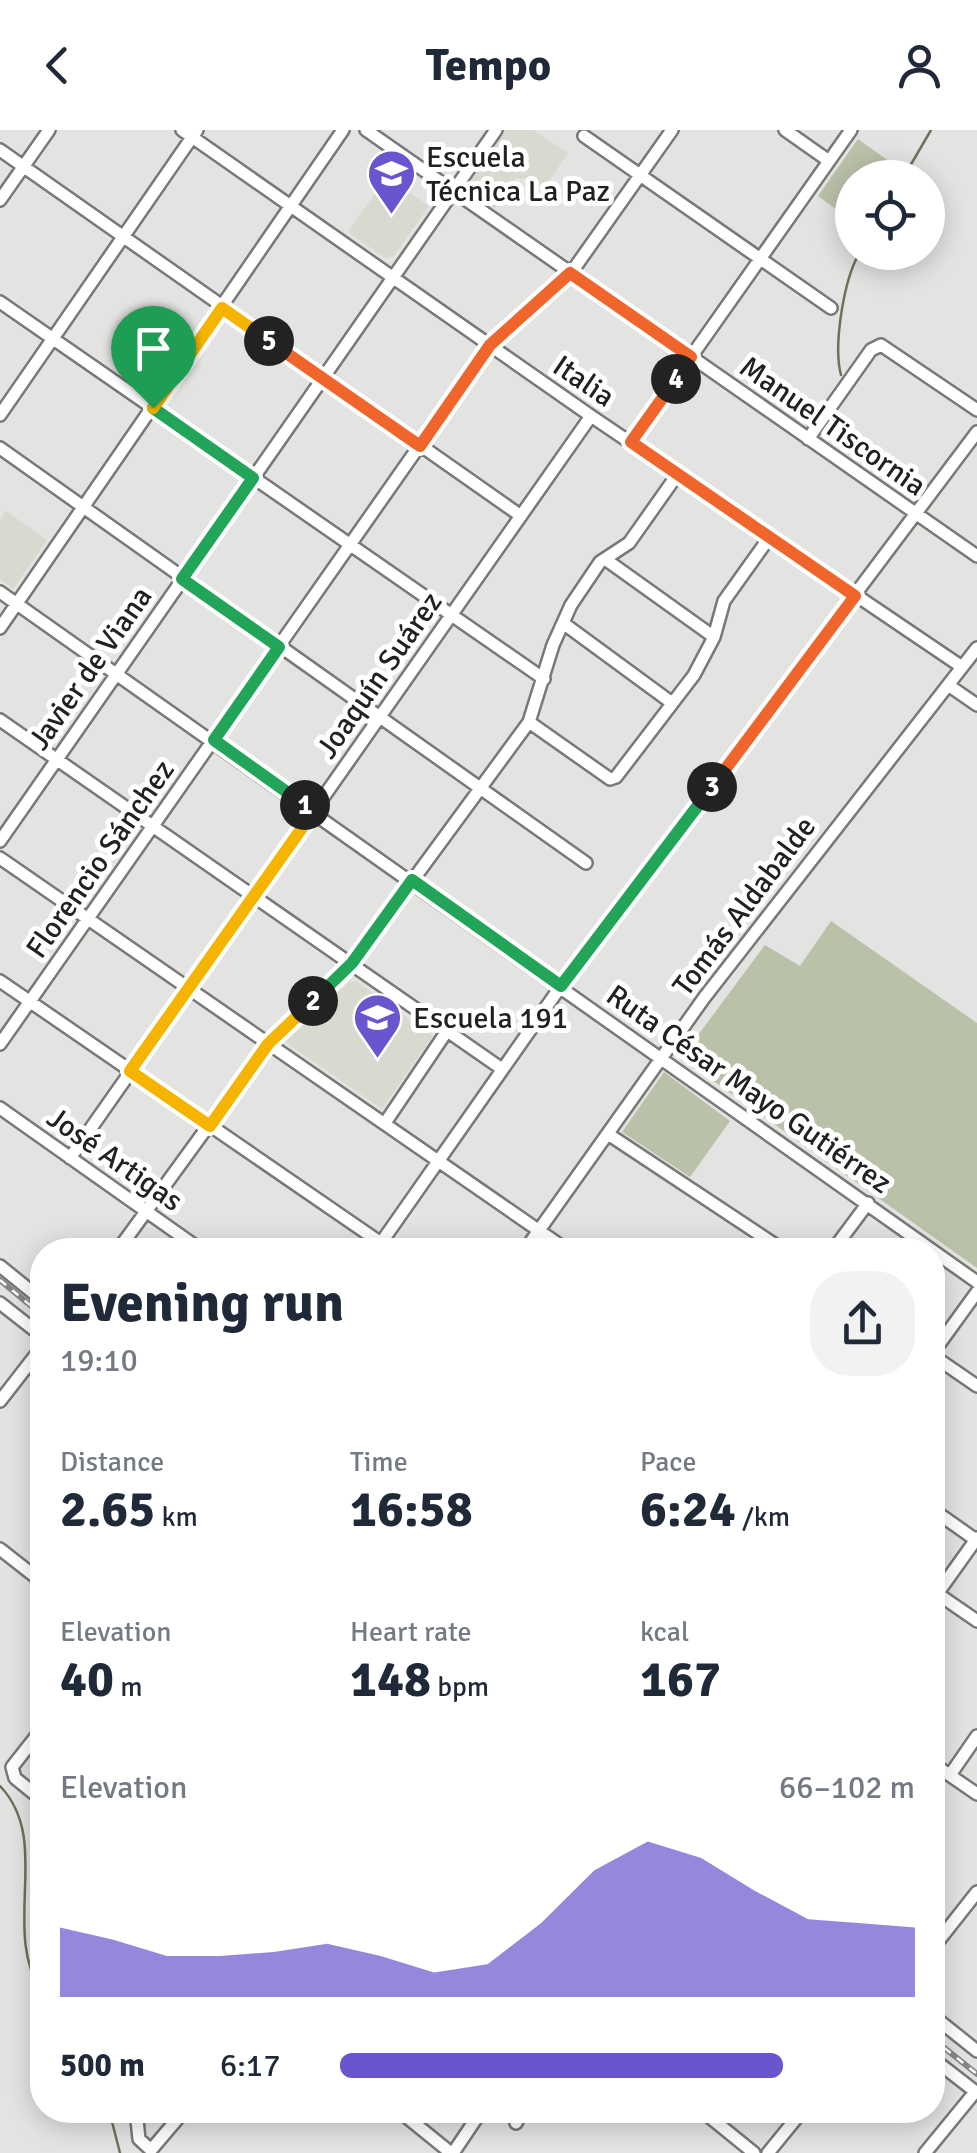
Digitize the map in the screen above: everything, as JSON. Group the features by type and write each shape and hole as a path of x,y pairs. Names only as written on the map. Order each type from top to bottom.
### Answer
{"street":[{"path":"0,200 50,130"},
{"path":"0,628 343,130"},
{"name":"Javier de Viana","path":"0,841 496,130"},
{"name":"Florencio Sánchez","path":"0,1044 490,345 570,273 672,130"},
{"path":"785,130 829,161"},
{"path":"631,442 851,130"},
{"path":"0,414 124,237 190,132"},
{"name":"Italia","path":"190,132 590,416 962,667"},
{"name":"Manuel Tiscornia","path":"372,132 977,556"},
{"path":"584,136 830,308"},
{"path":"0,150 522,516"},
{"path":"0,302 544,678"},
{"path":"808,439 871,350 881,345 977,410"},
{"name":"Joaquín Suárez","path":"70,1158 590,416"},
{"path":"385,1238 561,986 977,432"},
{"path":"0,448 586,864"},
{"path":"127,1238 268,1044 352,963 529,722 563,623 589,576 628,542 678,475"},
{"path":"529,722 610,779 616,777 694,676 714,637 724,601 770,538"},
{"path":"605,559 714,637"},
{"name":"Ruta César Mayo Gutiérrez","path":"0,592 916,1238"},
{"path":"563,623 672,704"},
{"name":"Tomás Aldabalde","path":"533,1238 660,1058 977,648"},
{"path":"948,685 977,705"},
{"path":"0,720 502,1069"},
{"path":"0,858 550,1238"},
{"path":"0,982 368,1238"},
{"path":"384,1123 448,1031"},
{"name":"José Artigas","path":"0,1108 184,1238"},
{"path":"608,1134 765,1238"},
{"path":"843,1238 868,1203"},
{"name":"Ruta César Mayo Gutiérrez","path":"945,1259 977,1282"},
{"path":"0,1266 30,1290"},
{"path":"945,1336 977,1292"},
{"path":"0,1303 30,1327"},
{"path":"0,1401 30,1362"},
{"path":"945,1363 977,1386"},
{"path":"945,1518 976,1539 945,1584"},
{"path":"0,1550 30,1573"},
{"path":"945,1603 977,1621"},
{"path":"950,1775 977,1736"},
{"path":"30,1746 12,1772 30,1789"},
{"path":"945,1772 977,1794"},
{"path":"945,1932 977,1892"},
{"path":"945,2025 977,2051"},
{"path":"925,2153 976,2092 945,2068"},
{"path":"137,2123 139,2139 146,2148 156,2147 175,2123"},
{"path":"414,2123 452,2153 473,2123"},
{"path":"717,2123 754,2153"},
{"path":"768,2153 792,2123"}],"shaded area":[{"path":"503,130 533,130 568,153 545,187 532,178 515,179 495,208 470,191 469,184"},
{"name":"Escuela Técnica La Paz","path":"387,176 429,206 393,257 385,258 348,232"},
{"path":"6,511 47,540 13,589 0,579 0,520"},
{"path":"356,981 433,1036 382,1109 285,1042 349,982"}],"green space":[{"path":"858,139 887,160 843,160"},
{"path":"835,172 835,208 818,196"},
{"path":"831,921 977,1023 977,1268 945,1245 945,1238 935,1238 681,1058 765,945 800,966"},
{"path":"664,1072 730,1121 690,1177 622,1132"}],"waterway":[{"path":"914,160 931,130"},
{"path":"841,375 838,347 852,270"},
{"path":"0,1786 15,1808 23,1833 25,1941 30,1968"},
{"path":"112,2123 120,2153"}],"railway":[{"path":"0,1280 30,1305"},
{"path":"945,2048 977,2074"}],"place":[{"name":"Escuela Técnica La Paz","path":"391,216"},
{"name":"Escuela 191","path":"378,1060"}],"route":[{"path":"570,273 691,357 631,442 855,596 561,986 412,880 352,963 268,1044 210,1126 130,1071 314,811 214,740 279,647 182,579 253,478 153,408 222,308 420,446 490,345 570,273"}]}
